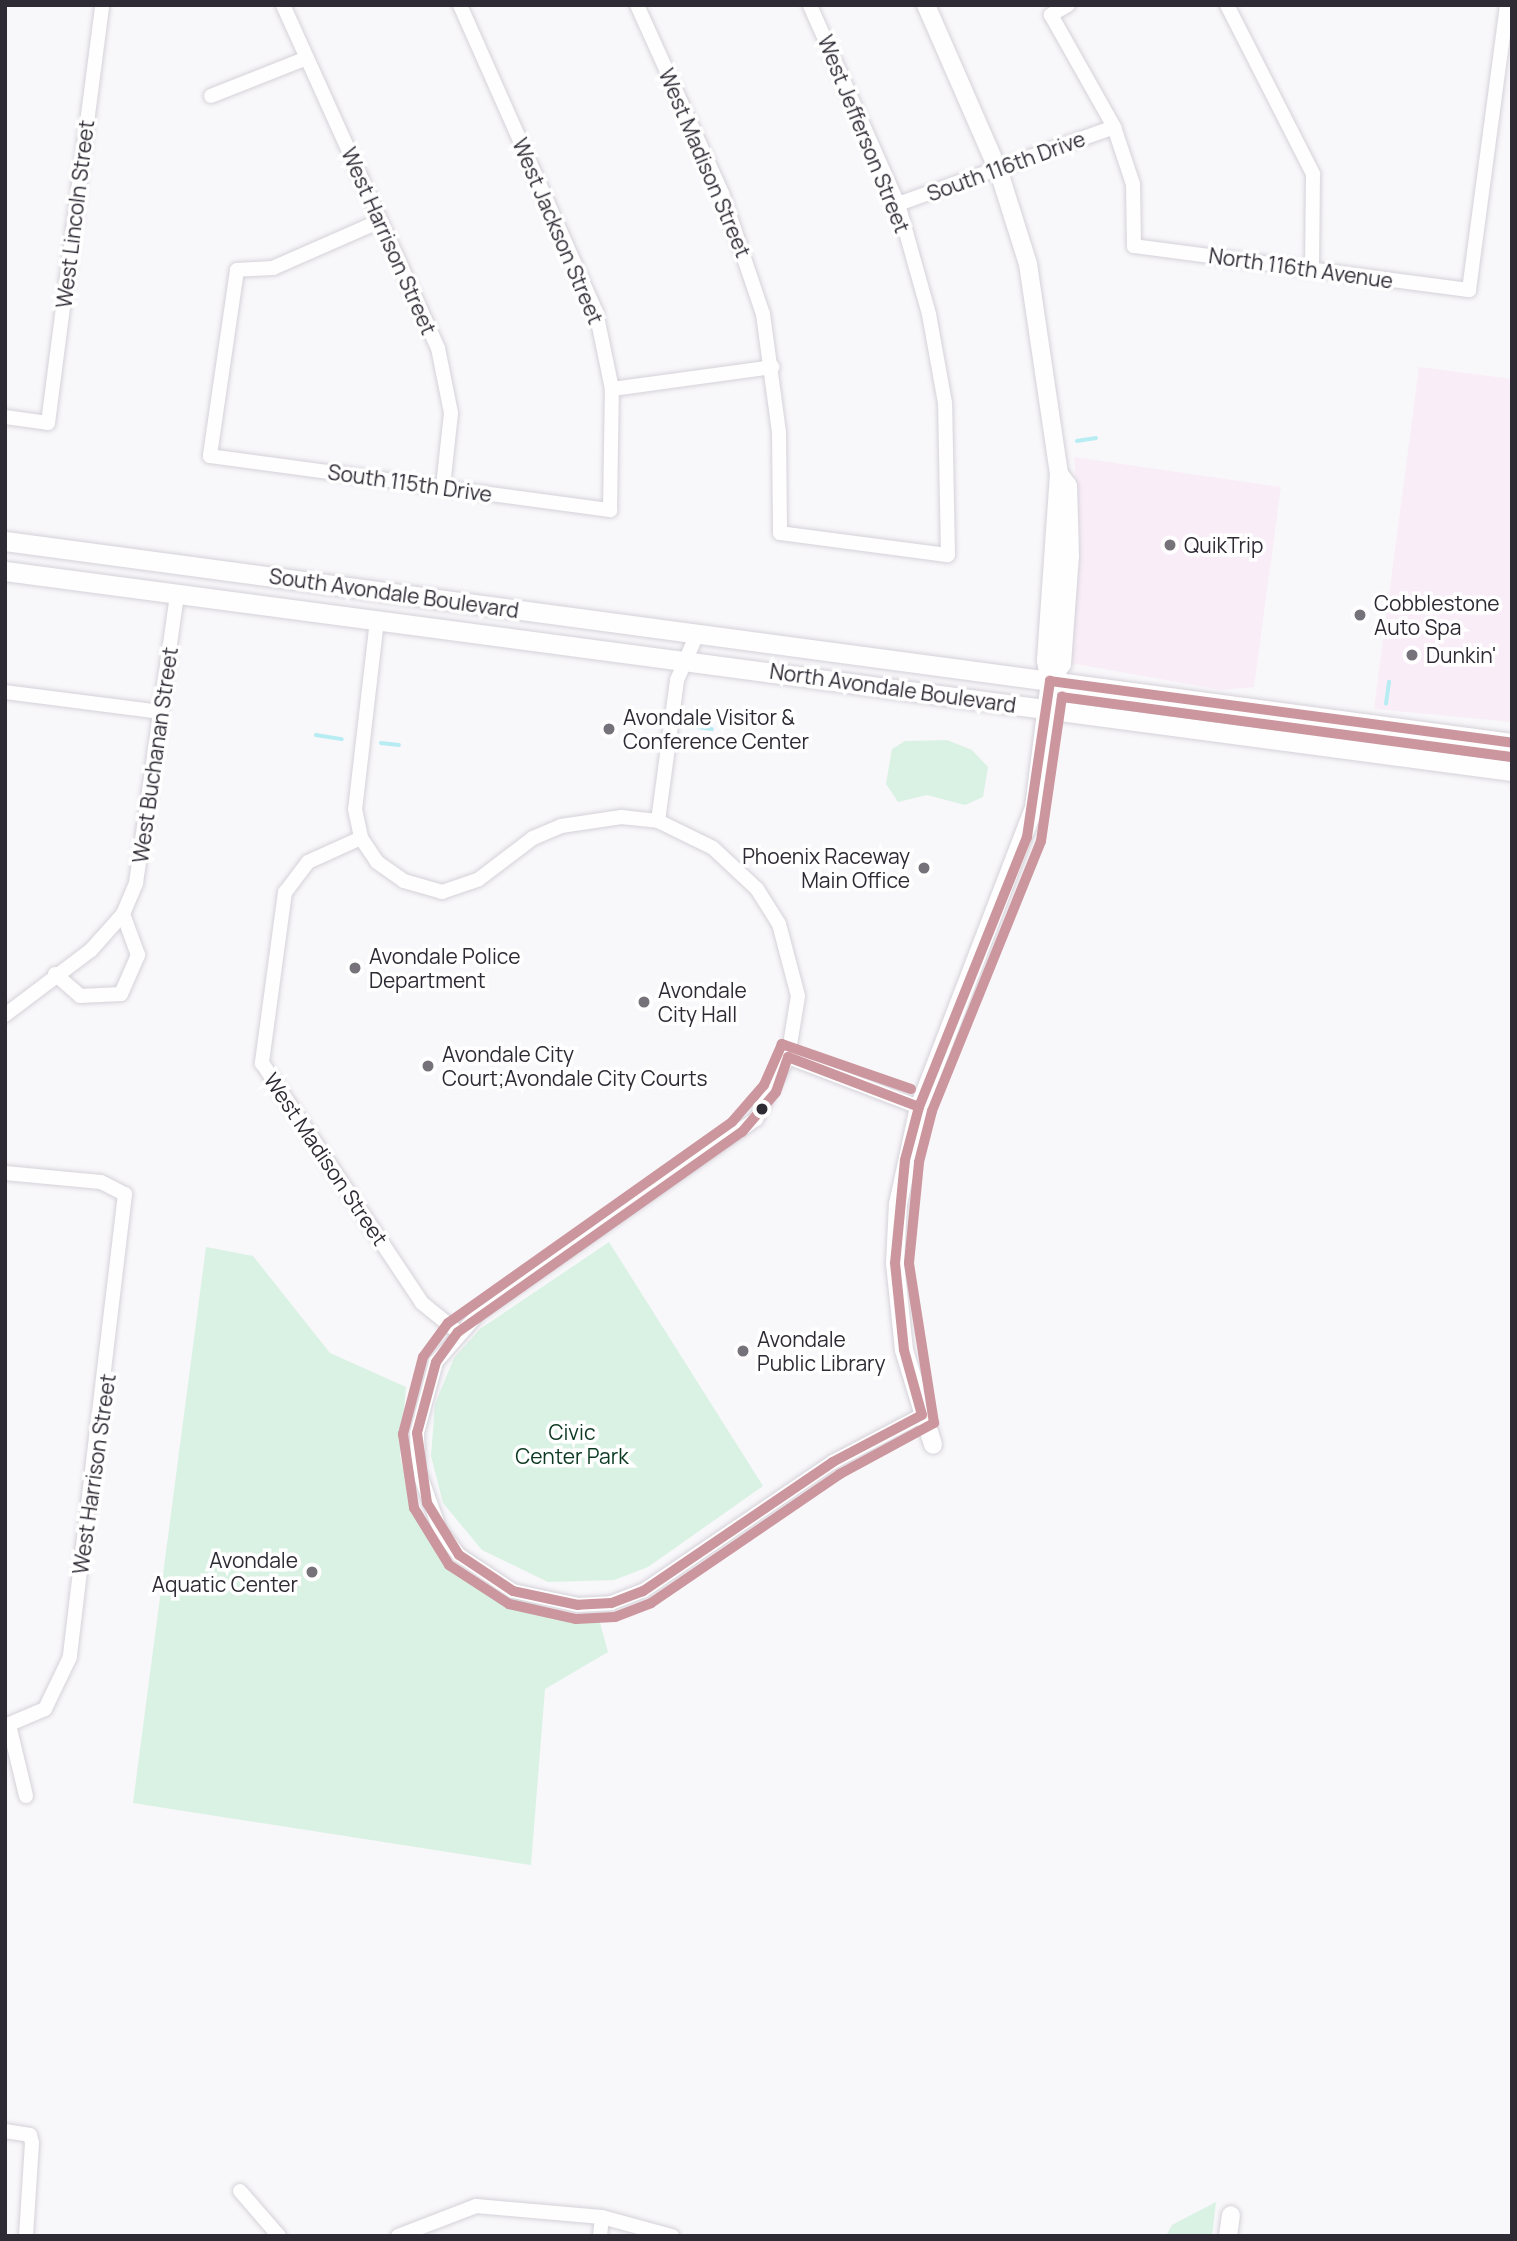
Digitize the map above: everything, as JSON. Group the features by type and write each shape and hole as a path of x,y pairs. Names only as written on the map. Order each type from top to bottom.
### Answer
{"main road":[{"name":"South Avondale Boulevard","path":"5,541 782,646"},
{"name":"South Avondale Boulevard","path":"5,571 690,659"},
{"path":"377,620 381,592"},
{"name":"North Avondale Boulevard","path":"782,646 1512,743"},
{"name":"North Avondale Boulevard","path":"690,659 1512,771"},
{"path":"1284,742 1309,731 1410,745 1420,731"},
{"path":"1437,762 1445,748 1512,756"}],"street":[{"name":"West Lincoln Street","path":"5,417 48,423 102,5"},
{"name":"West Harrison Street","path":"283,5 380,221 447,384 443,487"},
{"name":"West Jackson Street","path":"460,5 596,312 611,389 610,510"},
{"name":"West Madison Street","path":"637,5 726,206 773,367 780,533"},
{"name":"West Jefferson Street","path":"780,533 947,555 946,403 898,204 810,5"},
{"path":"926,5 999,172 1036,300 1059,474 1046,661 1050,681 1027,836 919,1107 900,1193 895,1263 904,1350 933,1445"},
{"path":"1068,5 1051,15 1114,127"},
{"path":"1227,5 1313,174 1312,269"},
{"name":"North 116th Avenue","path":"1114,127 1133,184 1133,246 1469,290 1507,5"},
{"path":"211,96 307,58"},
{"name":"South 116th Drive","path":"898,204 999,172 1114,127"},
{"name":"South 115th Drive","path":"380,221 274,268 237,270 210,456 610,510"},
{"path":"611,389 773,367"},
{"name":"West Buchanan Street","path":"5,1016 55,974 91,950 123,914 144,852 177,594"},
{"path":"377,620 355,774 361,838 393,874 442,892 479,879 533,838 561,826 621,817 658,821 713,848 770,907 796,975 798,1008 788,1057 776,1091 742,1132 458,1332 423,1396 416,1433 427,1503 446,1538 476,1569 513,1591 546,1601 611,1603 643,1591 833,1462 922,1415"},
{"path":"658,821 677,680 690,659 698,634"},
{"path":"5,692 162,712"},
{"name":"West Madison Street","path":"361,838 315,857 285,892 262,1063 422,1303 458,1332"},
{"path":"55,974 80,996 121,994 138,955 123,914"},
{"path":"788,1057 919,1107"},
{"name":"West Harrison Street","path":"5,1174 101,1182 125,1194 70,1657 45,1709 7,1726"},
{"path":"7,1726 26,1796"},
{"path":"5,2131 30,2135 26,2236"},
{"path":"240,2190 279,2236"},
{"path":"398,2236 476,2206 602,2217 672,2236"},
{"path":"1228,2236 1231,2214"},
{"path":"600,2236 602,2217"}],"shaded area":[{"path":"1419,367 1512,379 1512,722 1374,709"},
{"path":"1074,457 1281,487 1254,687 1221,690 1070,663 1080,542"}],"green space":[{"path":"947,740 972,750 988,767 983,797 965,805 927,795 898,802 886,784 892,749 905,741"},
{"name":"Civic Center Park","path":"609,1242 763,1486 648,1567 614,1580 548,1582 482,1550 443,1503 431,1456 435,1404 454,1358 480,1329"},
{"name":"Avondale Aquatic Center","path":"206,1247 253,1256 330,1353 406,1387 400,1456 413,1509 439,1555 483,1589 600,1623 608,1652 545,1689 531,1865 133,1803"},
{"path":"1216,2202 1212,2236 1166,2236 1172,2225"}],"waterway":[{"path":"1077,441 1096,438"},
{"path":"1386,704 1389,682"},
{"path":"690,726 712,729"},
{"path":"316,735 342,739"},
{"path":"381,743 399,745"}],"transit line":[{"path":"919,1107 1027,837 1050,681 1512,743"},
{"path":"911,1089 782,1044 764,1085 732,1122 448,1323 423,1357 403,1434 414,1508 449,1565 509,1604 576,1619 615,1617 651,1603 840,1474 934,1423 909,1263 919,1162 932,1111 1041,841 1062,697 1510,757"},
{"path":"788,1057 919,1107 905,1160 895,1263 904,1350 922,1415 833,1462 643,1591 611,1603 578,1605 513,1591 459,1555 427,1503 417,1433 436,1362 458,1332 742,1132 776,1092 788,1057"}],"place":[{"name":"QuikTrip","path":"1170,545"},
{"name":"Cobblestone Auto Spa","path":"1360,615"},
{"name":"Dunkin'","path":"1412,655"},
{"name":"Avondale Visitor & Conference Center","path":"609,729"},
{"name":"Phoenix Raceway Main Office","path":"924,868"},
{"name":"Avondale Police Department","path":"355,968"},
{"name":"Avondale City Hall","path":"644,1002"},
{"name":"Avondale City Court;Avondale City Courts","path":"428,1066"},
{"name":"Avondale Public Library","path":"743,1351"},
{"name":"Avondale Aquatic Center","path":"312,1572"}]}
